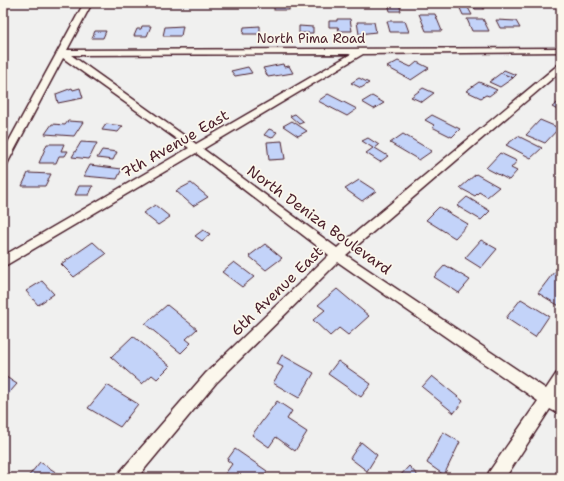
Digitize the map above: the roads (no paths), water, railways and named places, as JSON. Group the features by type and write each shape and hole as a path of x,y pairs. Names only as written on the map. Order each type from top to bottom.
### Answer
{"street":[{"path":"3,162 88,3"},
{"name":"North Pima Road","path":"62,53 561,50"},
{"name":"7th Avenue East","path":"3,262 362,51"},
{"name":"North Deniza Boulevard","path":"62,53 197,149 337,255 561,408"},
{"name":"6th Avenue East","path":"126,478 211,378 337,255 561,67"},
{"path":"495,478 561,379"}]}
